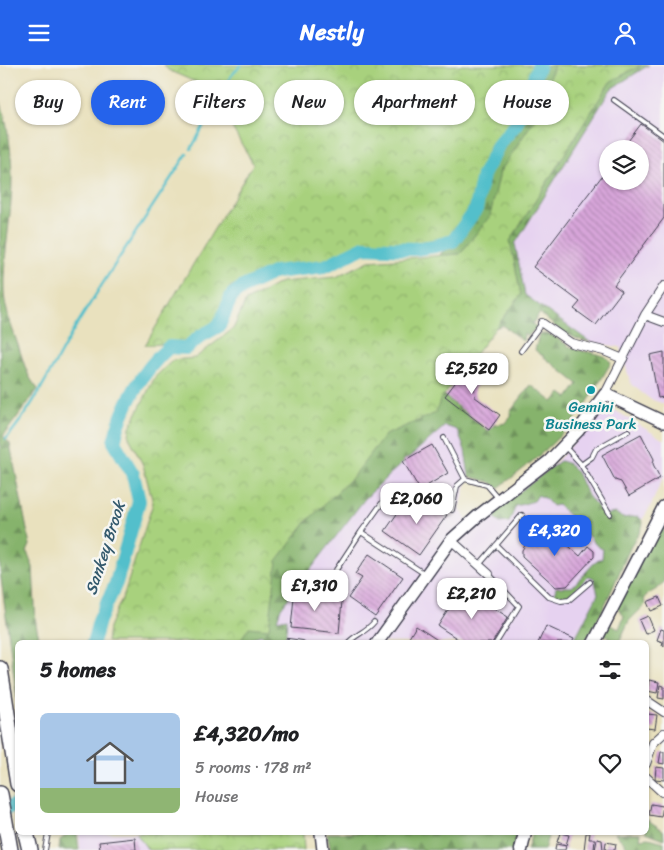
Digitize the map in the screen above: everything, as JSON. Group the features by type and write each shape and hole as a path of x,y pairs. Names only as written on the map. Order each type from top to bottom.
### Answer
{"highway":[{"path":"0,669 14,740"},
{"path":"1,799 10,850"},
{"path":"26,835 30,850"}],"main road":[{"path":"596,640 664,507"},
{"path":"521,850 524,835"}],"street":[{"path":"379,640 451,540 499,499 537,472 564,446 589,417 605,394 645,315 664,286"},
{"path":"645,315 664,322"},
{"path":"542,323 571,343 604,351 623,359"},
{"path":"605,394 664,423"},
{"path":"451,540 489,575"},
{"path":"649,702 664,712"},
{"path":"649,754 653,743 664,733"},
{"path":"649,780 662,792"},
{"path":"321,835 323,850"}],"lane":[{"path":"614,100 664,136"},
{"path":"521,351 542,323"},
{"path":"581,465 592,457 596,449 628,431"},
{"path":"444,437 464,479 487,485 499,499"},
{"path":"564,446 581,465 610,514"},
{"path":"452,510 457,486 464,479"},
{"path":"334,573 387,497"},
{"path":"479,565 522,515"},
{"path":"361,532 425,574"},
{"path":"496,545 549,597 561,601 569,600 590,582"},
{"path":"489,575 519,606 498,640"},
{"path":"352,640 374,622"},
{"path":"45,850 48,835"}],"shaded area":[{"path":"650,65 664,65 664,404 650,399 631,384 620,347 590,342 525,295 514,243 609,87"},
{"path":"604,409 616,411 664,440 664,476 650,507 621,554 578,640 245,640 370,485 432,420 457,430 465,450 469,473 460,509 471,527 557,461"},
{"path":"79,835 137,835 148,850 80,850"}],"green space":[{"path":"164,65 534,65 528,80 485,80 485,125 508,125 491,145 478,172 470,206 449,237 407,244 364,243 321,261 273,267 230,287 215,322 183,343 145,345 253,164 231,125 264,125 264,80 191,80 168,70"},
{"path":"532,65 649,65 611,89 515,244 525,295 590,342 563,332 540,313 532,324 537,327 528,336 524,334 523,341 502,325 491,330 441,393 488,431 494,425 506,423 512,415 510,412 531,385 553,402 561,393 568,398 578,384 535,350 539,335 553,336 575,349 605,357 611,363 576,418 533,461 498,488 490,482 469,476 465,450 457,430 445,426 390,474 364,500 281,608 277,620 287,618 286,636 278,640 270,640 261,635 254,637 252,640 219,640 417,273 453,241 469,220 488,175 480,164 488,149 500,150 505,144 501,138 511,125 569,125 569,80 527,80"},
{"path":"554,65 641,65 610,82 510,241 521,295 440,400 436,413 385,435 353,477 307,521 277,561 269,629 249,627 240,640 107,640 109,627 124,594 153,503 143,465 129,437 130,427 155,377 173,360 195,358 233,329 246,301 281,282 336,277 369,261 460,254 490,216 500,172 531,125 569,125 569,80 549,80"},
{"path":"0,99 9,137 12,175 4,269 4,292 6,306 24,364 28,375 38,389 3,436 10,444 30,545 27,552 33,567 36,625 40,640 15,640 15,684 0,571"},
{"path":"560,461 572,466 589,497 605,515 615,513 623,518 638,516 643,521 642,528 632,544 586,640 574,640 598,594 594,578 589,576 569,596 554,596 556,587 572,587 598,559 602,559 603,549 598,547 583,530 571,523 571,517 558,505 552,506 546,499 538,495 534,501 516,506 509,522 500,523 495,519 497,509"},
{"path":"664,517 664,582 644,598 645,605 629,621 620,640 606,640 610,638 602,633 608,624 619,629 624,616 616,606"},
{"path":"649,821 663,830 664,839 649,833"},
{"path":"67,835 77,835 79,850 59,850 60,840"},
{"path":"137,835 303,835 304,850 148,850"},
{"path":"327,835 516,835 513,850 331,850"},
{"path":"531,835 548,835 544,850 527,850"},
{"path":"617,835 641,835 640,839 649,838 664,842 664,850 630,850"}],"building":[{"path":"641,124 664,141 664,218 614,285 622,291 596,325 574,309 580,302 533,267 599,180 599,190 649,190 649,140 629,140"},
{"path":"664,352 664,397 658,398 650,355"},
{"path":"474,358 489,370 474,389 475,397 500,415 489,430 445,396"},
{"path":"641,434 654,459 653,464 660,478 629,496 621,482 615,480 602,455"},
{"path":"432,445 448,473 420,490 403,461"},
{"path":"420,496 447,515 419,555 385,531 399,511 406,515"},
{"path":"544,524 580,556 588,546 594,551 594,557 567,586 556,587 522,556 522,550 526,544"},
{"path":"369,554 403,577 375,617 348,598 362,578 355,574"},
{"path":"295,587 320,590 319,598 342,601 339,633 291,628"},
{"path":"462,588 508,617 494,640 459,640 438,626"},
{"path":"659,597 663,606 651,611 647,602"},
{"path":"648,616 654,630 645,634 639,620"},
{"path":"416,626 437,640 408,640"},
{"path":"546,626 574,639 574,640 539,640"},
{"path":"661,629 664,630 664,646 662,645 663,642 657,640"},
{"path":"649,680 659,682 657,693 649,691"},
{"path":"660,685 664,686 664,699 658,698"},
{"path":"649,714 657,715 655,729 649,728"},
{"path":"661,752 664,752 664,764 659,763"},
{"path":"656,767 664,768 664,780 655,779"},
{"path":"651,804 663,806 661,817 649,815"},
{"path":"559,835 569,835 566,845 557,842"},
{"path":"586,835 590,835 589,839 595,839 594,849 584,850"},
{"path":"135,838 136,850 100,850 99,842"},
{"path":"597,839 602,840 603,850 595,850"},
{"path":"606,842 616,844 615,850 605,850"},
{"path":"556,844 566,846 565,850 555,850"}],"waterway":[{"path":"191,149 231,76 241,65"},
{"name":"Sankey Brook","path":"94,640 99,621 116,583 139,501 133,474 114,442 128,402 150,367 169,347 186,348 201,336 219,326 232,295 243,287 275,272 325,266 364,247 414,249 453,241 476,209 483,175 499,144 516,124 539,65"},
{"path":"6,439 35,399 76,326 187,154"},
{"name":"Sankey Brook","path":"0,811 15,805"}],"place":[{"name":"Gemini Business Park","path":"591,390"}]}
